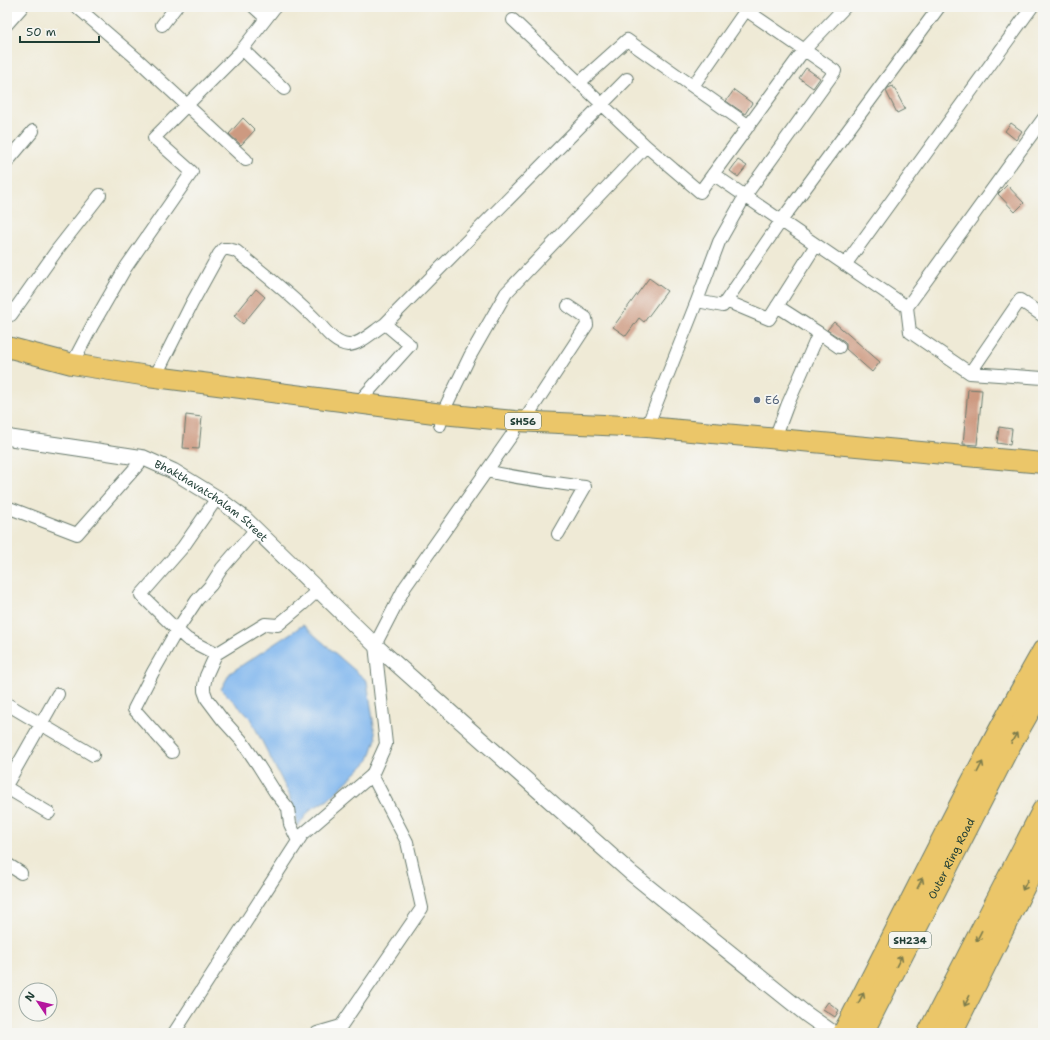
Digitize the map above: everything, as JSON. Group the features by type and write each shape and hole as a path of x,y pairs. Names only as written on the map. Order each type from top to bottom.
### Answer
{"highway":[{"name":"Outer Ring Road","path":"862,1033 1006,751 1043,686"},
{"path":"929,1033 1043,811"}],"main road":[{"name":"SH56","path":"7,347 72,364 156,377 358,403 441,419"},
{"name":"SH56","path":"7,358 70,374 146,387 346,414 441,419 1043,474"},
{"name":"SH56","path":"519,427 647,426 1043,463"},
{"path":"843,1033 1018,693 1043,650"},
{"path":"952,1033 1043,850"}],"street":[{"path":"7,24 22,7"},
{"path":"78,7 136,58 246,160"},
{"path":"162,25 176,7"},
{"path":"254,7 266,18"},
{"path":"72,364 126,267 192,172 154,138 242,48 275,7"},
{"path":"513,20 646,146 700,192 804,50 845,7"},
{"path":"697,301 723,306 781,221 939,7"},
{"path":"845,265 1032,7"},
{"path":"647,426 719,242 745,196 835,71 746,10 693,86"},
{"path":"579,84 628,40 749,126"},
{"path":"242,48 284,89"},
{"path":"156,377 192,303 219,254 224,249 236,251 307,310 331,336 341,343 349,345 361,341 385,324 627,79"},
{"path":"1043,119 907,307 910,332 970,373 1043,378"},
{"path":"7,162 33,131"},
{"path":"441,419 470,356 506,293 646,146"},
{"path":"713,174 907,307"},
{"path":"7,314 11,315 57,250 100,195"},
{"path":"726,301 769,319 816,245"},
{"path":"970,373 1020,300 1043,316"},
{"path":"174,1033 302,835 372,775 386,744 374,645 405,587 554,377 586,325 586,318 568,306"},
{"path":"777,306 839,347"},
{"path":"358,403 410,345 385,324"},
{"path":"775,438 790,399 819,333"},
{"name":"Bhakthavatchalam Street","path":"7,436 10,438 144,458 173,471 217,498 256,529 374,645 632,874 806,1014 833,1033"},
{"path":"7,507 77,534 144,458"},
{"path":"487,471 526,480 585,487 558,534"},
{"path":"216,654 187,639 141,594 183,547 217,498"},
{"path":"172,752 134,709 177,630 197,600 211,585 222,568 256,529"},
{"path":"298,841 290,824 288,808 275,792 241,740 222,719 205,695 204,681 216,654 264,624 278,625 318,590"},
{"path":"7,784 58,694"},
{"path":"7,704 93,755"},
{"path":"317,1033 341,1026 422,908 407,842 372,775"},
{"path":"7,788 49,813"},
{"path":"7,864 21,873"}],"water":[{"path":"303,625 367,681 376,739 369,760 328,800 311,809 298,826 289,794 250,718 221,689 230,673"}],"building":[{"path":"806,68 820,78 813,88 799,78"},
{"path":"893,86 905,109 897,113 886,91 888,88"},
{"path":"734,90 752,103 745,114 726,101"},
{"path":"243,118 255,130 241,145 229,134"},
{"path":"1011,123 1022,131 1016,140 1005,131"},
{"path":"738,160 747,166 738,177 730,171"},
{"path":"1007,185 1024,203 1015,212 998,194"},
{"path":"649,278 667,291 644,322 639,318 626,336 613,327"},
{"path":"256,289 265,297 243,324 234,316"},
{"path":"834,322 880,362 872,372 846,349 846,344 844,341 827,330"},
{"path":"968,389 982,390 977,445 963,444"},
{"path":"186,415 202,417 199,449 183,448"},
{"path":"999,427 1012,429 1010,445 997,443"},
{"path":"828,1002 839,1010 835,1017 823,1009"}],"place":[{"name":"E6","path":"757,400"}]}
